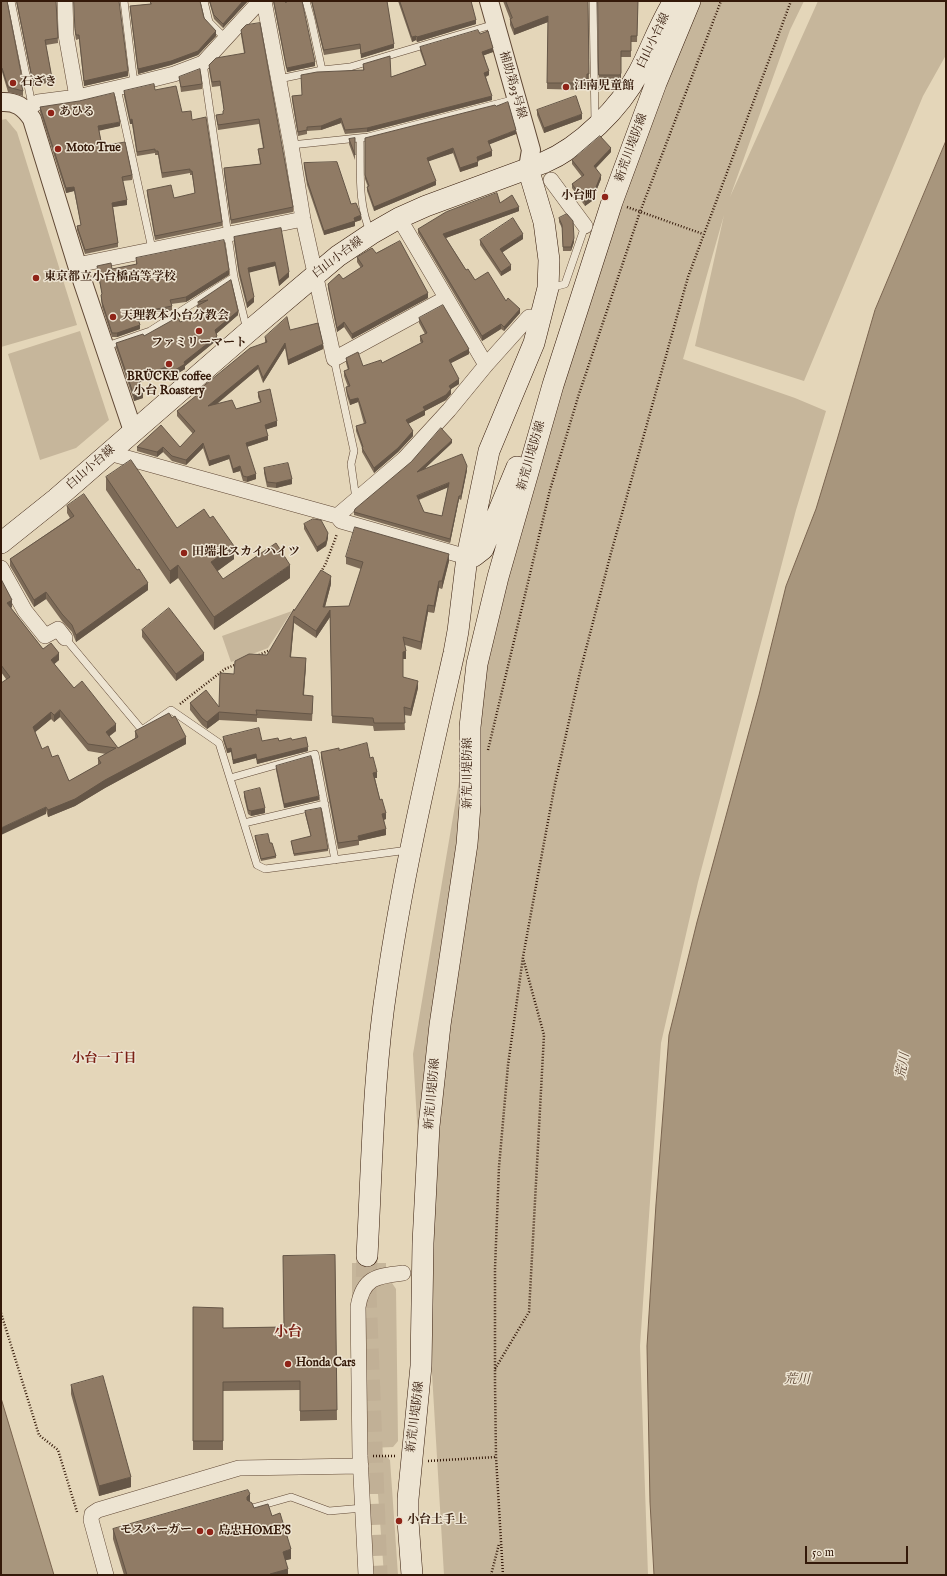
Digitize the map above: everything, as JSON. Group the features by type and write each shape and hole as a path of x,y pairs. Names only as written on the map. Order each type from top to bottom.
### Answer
{"main road":[{"name":"白山小台線","path":"1,543 27,524 338,256 371,234 399,218 426,206 557,157 572,147 595,128 628,90 674,1"},
{"name":"新荒川堤防線","path":"412,1575 408,1521 417,1458 421,1366 423,1243 429,1126 440,1025 467,844 470,805 470,727 472,698 481,644 498,577 543,417 612,202 656,83 690,1"},
{"path":"367,1256 376,1076 387,984 411,850 458,631 467,557 488,451 534,343 548,288 549,260 547,240 540,205 528,168"},
{"path":"467,557 474,556 483,549 524,451 543,417"}],"street":[{"path":"65,1 66,35 77,97"},
{"path":"1,102 16,103 29,107 38,102 77,97 174,74 203,63 260,1"},
{"path":"264,1 303,218 334,359 446,298"},
{"name":"補助第93号線","path":"489,1 516,99 532,150 528,168"},
{"path":"29,107 77,265 133,432"},
{"path":"551,180 585,226"},
{"path":"540,205 564,198"},
{"path":"77,265 303,218"},
{"path":"399,218 486,365"},
{"path":"339,518 356,498 404,458 449,410 486,365 529,317 541,318"},
{"path":"109,453 339,518 467,557"},
{"path":"1,568 25,611 45,636 58,629 65,638"},
{"path":"366,1575 361,1461 358,1307 363,1289 370,1281 380,1277 403,1273"},
{"path":"106,1575 91,1520 92,1514 98,1510 238,1468 361,1461"}],"lane":[{"path":"11,1 29,107"},
{"path":"124,1 134,84"},
{"path":"204,1 209,22 225,38"},
{"path":"306,1 312,19 322,70"},
{"path":"593,1 595,128"},
{"path":"279,79 322,70 350,67 495,24"},
{"path":"203,63 234,277 248,332"},
{"path":"117,88 152,249"},
{"path":"291,145 360,138 516,99"},
{"path":"360,138 362,205 365,221 371,234"},
{"path":"548,288 565,284 585,226"},
{"path":"104,347 150,331 234,277"},
{"path":"334,359 354,451 351,464 356,498"},
{"path":"65,638 142,730 172,710 219,743 257,865 265,869 411,850"},
{"path":"230,778 315,754 335,860"},
{"path":"244,822 325,804"},
{"path":"252,1508 291,1497 329,1510 363,1508"}],"path":[{"path":"487,755 550,490 579,394 640,212 721,1"},
{"path":"503,1575 496,1457 495,1268 499,1167 508,1065 523,957 555,784 580,672 613,546 688,277 791,1"},
{"path":"612,202 703,234"},
{"path":"318,575 326,563 339,518"},
{"path":"255,657 269,651 273,645"},
{"path":"172,710 225,668 240,663"},
{"path":"495,1369 529,1312 544,1035 523,957"},
{"path":"1,1313 38,1435 58,1450 79,1516"},
{"path":"361,1461 417,1458 496,1457"},
{"path":"491,1575 500,1541"}],"shaded area":[{"path":"699,1 804,1 790,30 730,197 818,1 946,1 946,55 923,96 804,381 695,346 724,215 683,359 795,398 826,411 796,510 698,882 661,1043 640,1346 648,1575 444,1575 413,1054 466,740 529,485 621,206"},
{"path":"6,119 17,132 77,325 1,347 1,120"},
{"path":"80,331 109,420 76,448 40,460 8,354"},
{"path":"292,611 268,648 231,662 222,636"},
{"path":"352,1263 386,1263 386,1268 378,1269 367,1274 357,1287 352,1300"},
{"path":"383,1283 392,1283 396,1289 398,1441 393,1447 371,1448 367,1444 365,1303 372,1291"},
{"path":"386,1456 390,1460 398,1575 384,1575 378,1494 369,1494 367,1459 370,1457"}],"water":[{"name":"荒川","path":"946,141 946,1575 654,1575 650,1502 647,1346 669,1035 697,922 759,695 786,586 816,509 875,310"},
{"path":"1,1398 54,1575 1,1575"}],"building":[{"path":"1,1 7,1 23,83 21,83 23,91 8,87 1,68"},
{"path":"17,1 56,1 58,38 45,40 52,78 33,81"},
{"path":"74,1 119,1 128,71 84,81 79,35 76,35 75,29"},
{"path":"150,1 200,1 204,18 216,31 198,51 171,61 138,69 130,6 151,4"},
{"path":"210,1 243,1 223,24 214,15"},
{"path":"274,1 285,1 286,3 286,1 302,1 315,62 287,68"},
{"path":"312,1 387,1 394,44 361,54 360,44 324,50"},
{"path":"400,1 471,1 476,20 417,37 412,37"},
{"path":"506,1 588,1 589,74 587,74 587,83 547,83 548,16 514,29"},
{"path":"598,1 638,1 637,36 631,36 631,51 621,51 620,75 599,75"},
{"path":"260,23 293,207 231,220 224,168 261,164 258,149 264,148 259,119 218,125 216,115 223,114 224,110 220,81 212,82 209,65 216,58 245,53 241,30 246,25"},
{"path":"478,30 480,34 488,31 493,48 482,52 489,71 484,73 492,96 367,128 345,130 341,118 321,126 307,127 307,130 298,132 292,96 302,95 301,75 317,72 364,70 363,64 390,56 391,77 426,65 420,47"},
{"path":"200,69 202,84 181,87 179,77"},
{"path":"154,84 155,90 176,86 182,112 191,111 192,120 206,117 222,222 155,236 147,190 171,185 174,198 195,193 192,171 190,171 190,169 162,173 158,151 155,151 155,149 137,152 132,119 130,120 124,91"},
{"path":"114,93 120,122 98,126 102,146 125,142 132,175 122,177 127,200 112,203 118,243 85,250 77,226 81,225 74,187 66,188 40,107 79,101"},
{"path":"576,96 582,114 544,128 537,110"},
{"path":"508,102 516,130 488,141 492,151 477,157 478,162 460,168 453,148 427,158 436,181 374,207 367,187 369,186 365,175 365,138"},
{"path":"600,136 611,148 594,166 601,175 592,197 585,202 572,184 584,175 572,160"},
{"path":"355,138 355,155 349,139"},
{"path":"337,162 351,204 356,203 361,215 354,218 355,221 324,231 307,180 304,163"},
{"path":"497,193 500,203 512,195 519,207 443,234 466,270 468,269 475,280 488,272 506,301 508,298 520,309 504,327 501,324 482,336 418,229 446,212"},
{"path":"567,214 573,221 574,238 571,247 563,247 562,225 559,218"},
{"path":"513,218 523,234 500,249 511,265 501,272 480,240"},
{"path":"281,228 289,272 279,281 275,262 248,268 254,297 247,303 239,271 234,237"},
{"path":"224,240 229,270 186,297 170,300 172,306 136,313 140,325 117,333 112,333 102,302 97,266 111,263 112,269 137,264 136,258"},
{"path":"400,241 428,293 352,334 344,322 337,328 328,284 339,274 343,279 363,266 357,257 372,248 376,253"},
{"path":"231,280 238,311 215,330 217,336 184,362 185,364 170,373 166,367 138,378 143,393 134,396 116,343 143,334 144,336 178,317 180,322 200,316 197,306 208,300 198,302"},
{"path":"443,305 469,349 449,360 459,379 449,386 451,389 446,395 423,407 425,410 406,420 413,431 398,448 374,468 362,448 363,447 356,426 366,423 358,398 350,400 347,392 346,387 350,386 344,371 349,369 346,358 358,352 363,366 381,360 382,363 423,342 420,336 427,333 419,318"},
{"path":"287,317 290,330 318,323 323,344 288,360 285,343 263,378 258,365 208,406 232,400 236,409 261,402 258,392 270,389 277,421 265,425 268,436 246,443 256,474 247,477 243,476 240,466 233,469 229,455 209,461 203,443 186,460 172,456 163,447 157,452 137,447 161,425 180,447 195,431 177,411 202,391 200,389 250,348 267,342 265,337"},
{"path":"441,428 452,440 417,472 462,454 467,466 450,539 354,512 355,509 411,462","holes":["449,483 442,516 424,512 417,496"]},
{"name":"田端北スカイハイツ","path":"131,460 177,528 204,509 210,518 213,516 234,546 211,562 223,579 276,543 290,565 214,617 178,565 170,571 106,477"},
{"path":"288,463 292,479 276,483 267,482 264,468"},
{"path":"84,494 137,570 139,569 148,583 76,635 72,625 46,592 34,600 10,559 74,516 67,506"},
{"path":"313,519 321,520 328,533 326,541 317,547 304,524"},
{"path":"355,527 449,554 442,581 439,581 434,606 428,605 421,642 403,637 406,651 403,652 403,677 418,681 411,709 404,707 405,723 374,723 373,718 332,716 330,610 316,631 294,616 290,657 306,658 303,695 313,696 312,714 256,710 257,715 219,712 207,722 190,703 206,690 219,707 220,673 234,674 235,661 249,654 267,655 294,609 294,611 321,570 331,576 323,607 349,606 363,562 346,557"},
{"path":"1,579 12,600 7,603 43,649 51,643 59,653 51,660 74,688 82,681 116,724 106,732 118,748 138,737 135,731 169,713 172,718 175,716 186,737 105,780 75,799 48,810 46,807 1,828 1,683 10,677 1,665","holes":["60,710 88,744 116,748 98,758 101,763 69,781 58,755 52,757 48,746 42,749 33,727 51,712 54,715"]},
{"path":"169,608 204,653 176,674 142,630"},
{"path":"259,728 262,741 278,738 279,741 291,738 292,740 306,737 308,747 257,760 256,754 233,760 231,748 227,749 223,737"},
{"path":"367,743 370,758 373,757 377,772 373,773 380,800 382,799 386,813 382,814 386,829 358,836 359,840 338,843 321,752 339,748 339,750"},
{"path":"311,756 319,796 284,804 276,766"},
{"path":"260,788 265,808 251,811 248,810 244,792"},
{"path":"321,808 328,849 294,854 291,841 311,836 305,811"},
{"path":"268,834 276,856 261,859 255,836"},
{"name":"Honda Cars","path":"335,1255 337,1410 300,1411 300,1381 223,1382 223,1441 193,1441 193,1307 223,1308 223,1328 284,1327 283,1256"},
{"path":"103,1376 131,1477 99,1486 71,1385"},
{"name":"島忠HOME'S","path":"248,1490 250,1494 247,1497 247,1500 252,1503 254,1508 268,1504 272,1516 280,1513 291,1549 283,1552 288,1569 270,1575 127,1575 113,1529"}],"tunnel":[{"path":"367,1256 366,1293 377,1575"}],"place":[{"name":"石ざき","path":"13,83"},
{"name":"江南児童館","path":"566,87"},
{"name":"あひる","path":"51,113"},
{"name":"Moto True","path":"58,149"},
{"name":"小台町","path":"605,197"},
{"name":"東京都立小台橋高等学校","path":"36,278"},
{"name":"天理教本小台分教会","path":"113,317"},
{"name":"ファミリーマート","path":"199,331"},
{"name":"BRÜCKE coffee 小台 Roastery","path":"169,364"},
{"name":"田端北スカイハイツ","path":"184,553"},
{"name":"Honda Cars","path":"288,1364"},
{"name":"小台土手上","path":"399,1521"},
{"name":"モスバーガー","path":"200,1531"},
{"name":"島忠HOME'S","path":"210,1532"}],"district":[{"name":"小台一丁目","path":"104,1059"},
{"name":"小台","path":"288,1333"}]}
